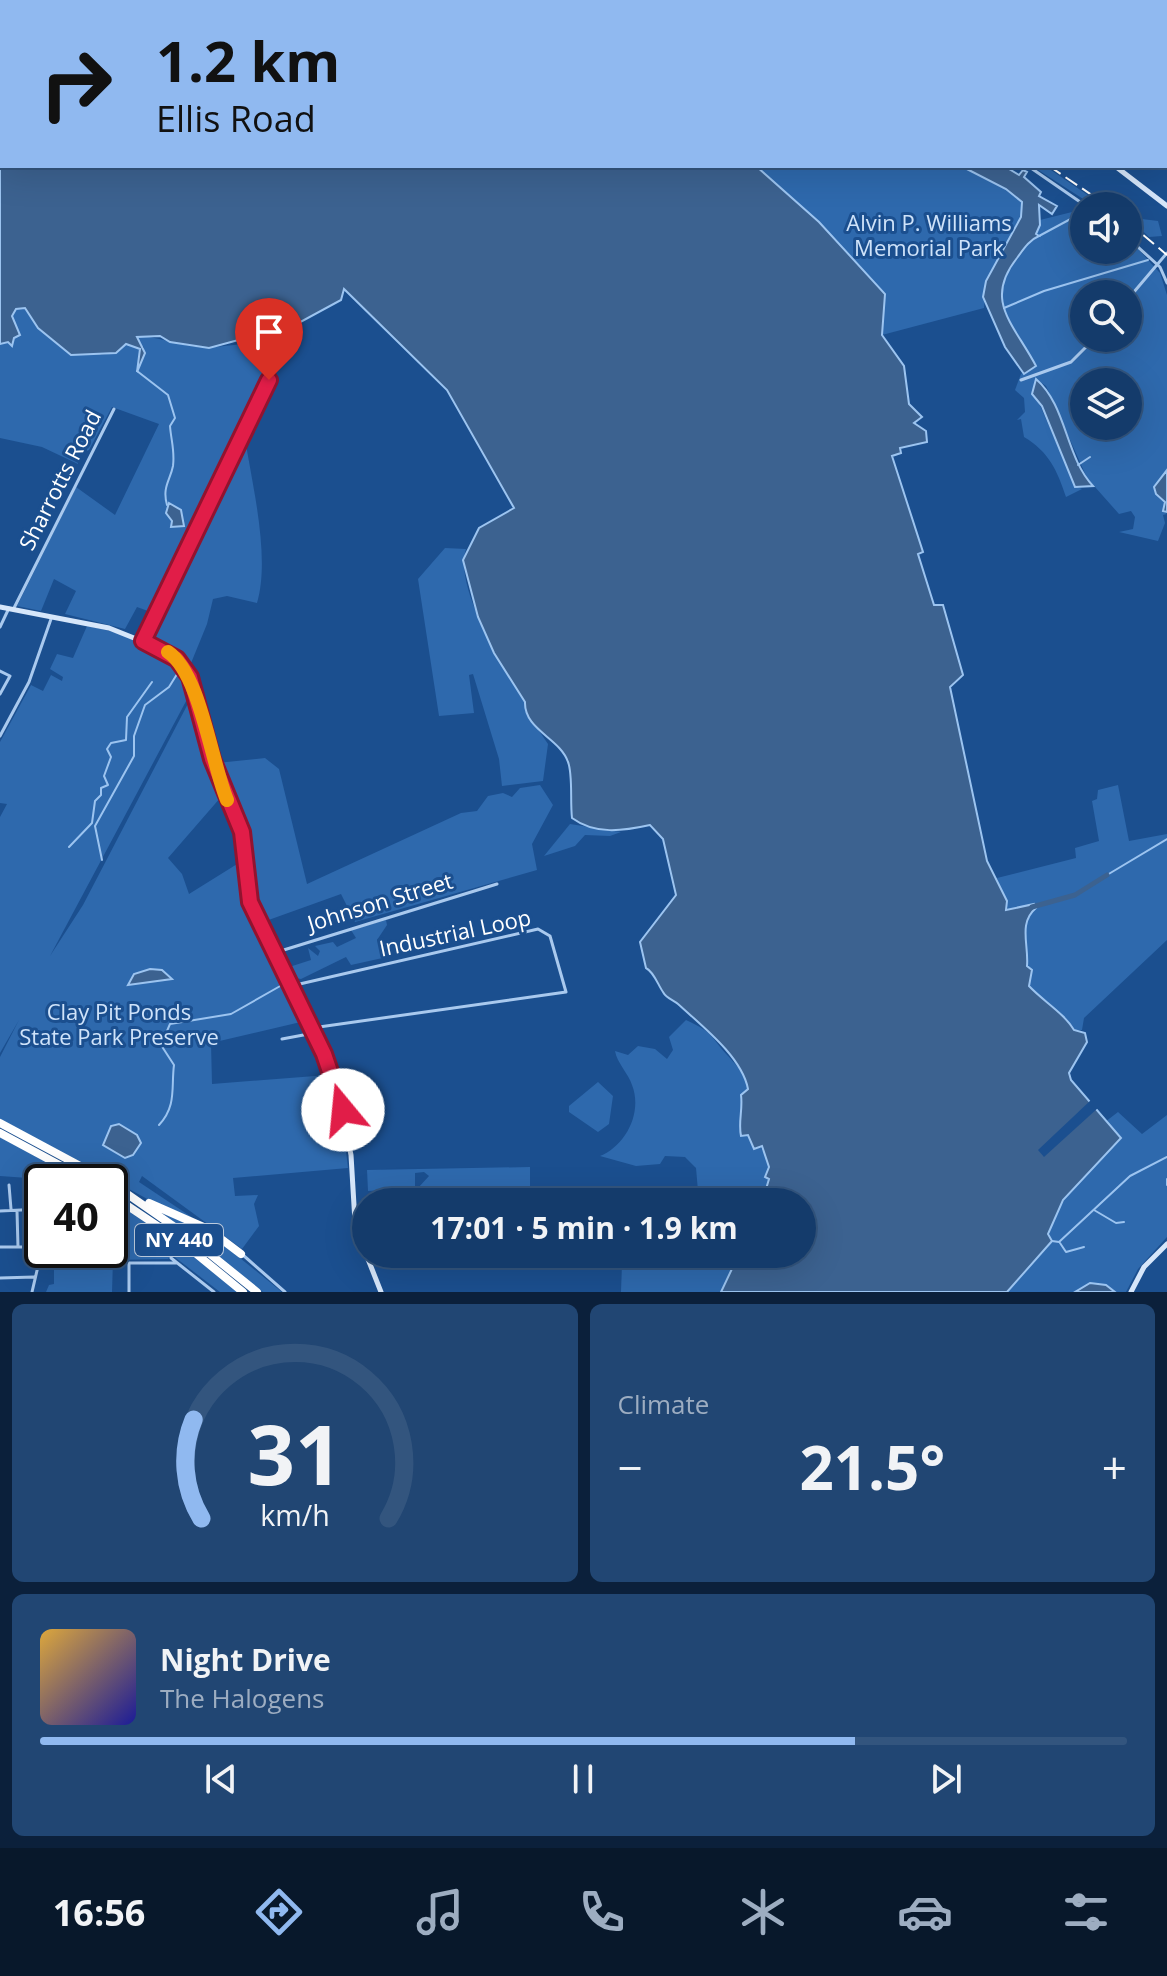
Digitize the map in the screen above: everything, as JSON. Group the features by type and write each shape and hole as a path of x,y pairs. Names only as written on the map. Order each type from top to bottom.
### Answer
{"highway":[{"name":"NY 440","path":"0,1123 77,1164"},
{"path":"0,1133 58,1164"},
{"name":"NY 440","path":"130,1195 257,1292"},
{"path":"130,1195 208,1229 241,1254"},
{"name":"NY 440","path":"128,1206 183,1243 243,1292"}],"street":[{"path":"1031,168 1070,195"},
{"path":"1118,168 1167,206"},
{"path":"1142,251 1157,265 1167,283"},
{"path":"1142,283 1167,253"},
{"path":"143,641 282,351"},
{"path":"1021,380 1071,362 1081,352"},
{"name":"Sharrotts Road","path":"0,627 114,409"},
{"path":"0,607 109,628 177,659 190,677 212,759 242,832 250,902 313,1030 343,1110 353,1188"},
{"path":"0,736 29,682 52,616"},
{"path":"0,671 10,676 0,694"},
{"name":"Johnson Street","path":"274,953 497,884"},
{"name":"Industrial Loop","path":"282,1039 344,1023 566,992 550,936 538,929 291,986"},
{"path":"9,1185 11,1210"},
{"path":"17,1210 18,1247"},
{"path":"0,1211 24,1210"},
{"path":"1131,1292 1144,1267 1167,1244"},
{"path":"0,1247 24,1247"},
{"path":"241,1254 285,1292"},
{"path":"171,1258 213,1292"},
{"path":"129,1292 129,1263 177,1263"},
{"path":"32,1292 37,1268"},
{"path":"372,1268 381,1292"},
{"path":"0,1278 34,1277"}],"green space":[{"name":"Alvin P. Williams Memorial Park","path":"758,168 965,168 1012,192 1022,202 1023,212 986,281 984,308 882,335 885,294 819,222"},
{"path":"1035,168 1048,168 1083,192 1072,192"},
{"path":"1070,212 1070,264 1142,264 1142,253 1160,273 1167,295 1167,469 1154,487 1165,501 1163,511 1167,514 1163,515 1165,523 1158,541 1119,532 1133,529 1135,517 1131,511 1119,514 1087,478 1070,440 1142,440 1142,368 1070,368 1070,440 1046,386 1036,379 1036,396 1075,486 1082,489 1066,497 1051,462 1024,437 1021,419 1017,420 1025,412 1024,398 1015,390 1021,374 1036,366 1004,311 1001,281 1034,237 1040,220"},
{"path":"1142,219 1158,221 1162,236 1149,237 1142,230"},
{"path":"0,253 101,355 116,353 126,344 140,349 137,372 144,347 123,340 107,347 108,343 130,336 204,347 256,342 286,335 289,339 150,622 148,611 137,607 125,629 65,614 76,591 54,579 41,611 17,606 76,487 115,515 159,424 112,407 89,450 78,455 78,464 42,447 0,438"},
{"path":"244,432 261,541 261,584 257,603 227,596 213,599 207,624 189,668 178,654 151,642 149,631"},
{"path":"445,548 466,549 464,565 467,584 483,628 525,702 525,710 548,744 543,781 502,786 499,759 473,674 469,675 474,713 439,716 418,579"},
{"name":"Clay Pit Ponds State Park Preserve","path":"87,626 118,634 164,654 176,664 192,690 50,956 83,905 193,694 221,797 168,858 182,874 189,894 242,861 246,901 305,1021 211,1043 212,1084 328,1075 342,1117 348,1168 233,1178 235,1196 258,1195 254,1204 259,1226 242,1249 142,1176 139,1182 193,1218 128,1189 128,1164 83,1164 0,1119 0,1057 19,1020 0,1053 0,817 7,804 0,803 0,742 31,685 43,691 51,675 62,681 63,677 50,669 57,654 73,658"},
{"path":"265,758 279,769 307,884 461,813 477,811 488,796 503,793 512,797 520,788 540,785 553,805 532,844 537,870 355,922 341,894 263,922 252,901 248,837 217,763"},
{"path":"1118,785 1129,841 1167,834 1167,940 1084,1018 1082,1030 1074,1030 1028,986 1031,970 1027,966 1025,929 1034,904 1009,912 997,878 1076,858 1075,848 1099,841 1092,801 1097,799 1098,790"},
{"path":"570,824 621,832 610,836 585,835 575,846 544,856"},
{"path":"386,920 387,925 377,940 387,957 351,965 346,957 301,979 290,977 286,968 311,960 308,948 318,956 320,951 315,946 333,942 337,947 356,938 351,930"},
{"path":"686,1020 711,1036 739,1068 748,1089 741,1095 741,1136 748,1134 766,1158 769,1173 766,1188 698,1188 696,1168 685,1157 665,1156 660,1164 636,1166 600,1156 624,1137 635,1106 632,1085 615,1051 628,1055 638,1046 655,1049 667,1059 673,1050 669,1037"},
{"path":"598,1082 613,1096 609,1124 598,1132 569,1112 569,1106"},
{"path":"1118,1112 1142,1134 1167,1115 1167,1237 1138,1269 1126,1292 1007,1292 1049,1246 1050,1230 1056,1215 1074,1187 1121,1139 1105,1122"},
{"path":"0,1137 50,1164 24,1164 24,1178 0,1176"},
{"path":"530,1167 530,1188 418,1188 429,1176 424,1172 415,1173 415,1188 368,1188 367,1170"},
{"path":"128,1210 175,1242 238,1292 220,1292 172,1255 168,1259 128,1260"},
{"path":"161,1212 208,1232 282,1292 263,1292"},
{"path":"54,1268 113,1268 112,1292 46,1292 49,1285 54,1284"},
{"path":"622,1268 732,1268 721,1292 621,1292"}],"shaded area":[{"path":"0,168 758,168 819,222 885,294 882,335 904,366 909,404 922,417 914,423 926,431 927,442 900,448 901,453 892,456 923,552 918,554 934,605 943,605 963,675 950,687 987,861 1007,901 1006,910 1034,904 1036,908 1026,927 1027,966 1032,970 1029,986 1074,1030 1085,1033 1087,1042 1069,1073 1071,1080 1121,1138 1063,1200 1048,1234 1052,1241 1007,1292 721,1292 732,1268 816,1268 816,1188 766,1188 769,1179 765,1177 769,1167 762,1146 754,1149 748,1135 741,1136 741,1095 748,1089 738,1065 720,1043 666,996 646,968 640,942 676,895 663,839 650,825 620,830 600,829 572,818 568,762 558,746 530,720 525,702 494,653 478,617 463,560 479,528 514,508 447,390 344,289 341,300 271,338 242,339 209,348 170,342 160,336 137,337 145,353 137,372 140,349 126,344 116,353 71,355 38,328 25,308 16,309 12,316 20,335 14,338 12,346 8,342 0,344"},
{"path":"965,168 1007,168 1019,175 1023,170 1027,172 1024,177 1041,192 1039,196 1057,206 1052,214 1039,205 1040,225 1036,234 1039,236 1017,258 1007,273 1003,287 1002,300 1011,325 1036,366 1024,374 1005,347 983,297 986,281 1021,217 1022,202 1006,189"},
{"path":"1036,379 1054,403 1077,460 1093,486 1075,487 1042,406 1032,394"},
{"path":"1167,470 1167,512 1163,511 1165,502 1156,494 1154,487"},
{"path":"169,503 181,510 184,526 171,527 172,521 166,513"},
{"path":"150,969 162,970 172,979 128,985 134,974"},
{"path":"119,1124 137,1135 141,1143 133,1155 125,1158 103,1145 111,1126"},
{"path":"1090,1283 1106,1285 1115,1292 1075,1292"}],"pier":[{"path":"1091,1100 1098,1108 1044,1157 1038,1150"}],"waterway":[{"path":"1039,236 1070,219"},
{"path":"1004,308 1044,291 1148,260"},
{"path":"137,371 168,395 175,418 170,426 173,461 166,489 167,505"},
{"path":"1078,465 1090,457"},
{"path":"102,860 95,826 134,756 134,736 145,705 169,687 179,671"},
{"path":"69,847 92,823 95,801 101,795 101,788 108,785 104,776 111,757 107,749 111,743 126,740 127,717 152,682"},
{"path":"1107,875 1167,839"},
{"path":"1032,907 1075,895 1107,875"},
{"path":"159,1125 169,1111 172,1096 174,1065 161,1045 170,1024 231,1014 282,985"},
{"path":"1052,1241 1059,1242 1130,1176 1167,1157"},
{"path":"1167,1179 1167,1185"},
{"path":"1094,1210 1116,1223 1124,1222"},
{"path":"1060,1243 1066,1252 1084,1247"}],"railway":[{"path":"1052,168 1087,192"},
{"path":"1142,234 1167,255"}],"slow traffic":[{"path":"168,652 183,664 190,677 212,759 227,800"}],"route":[{"path":"269,380 143,641 177,659 190,677 212,759 242,832 250,902 324,1054 343,1110"}]}
